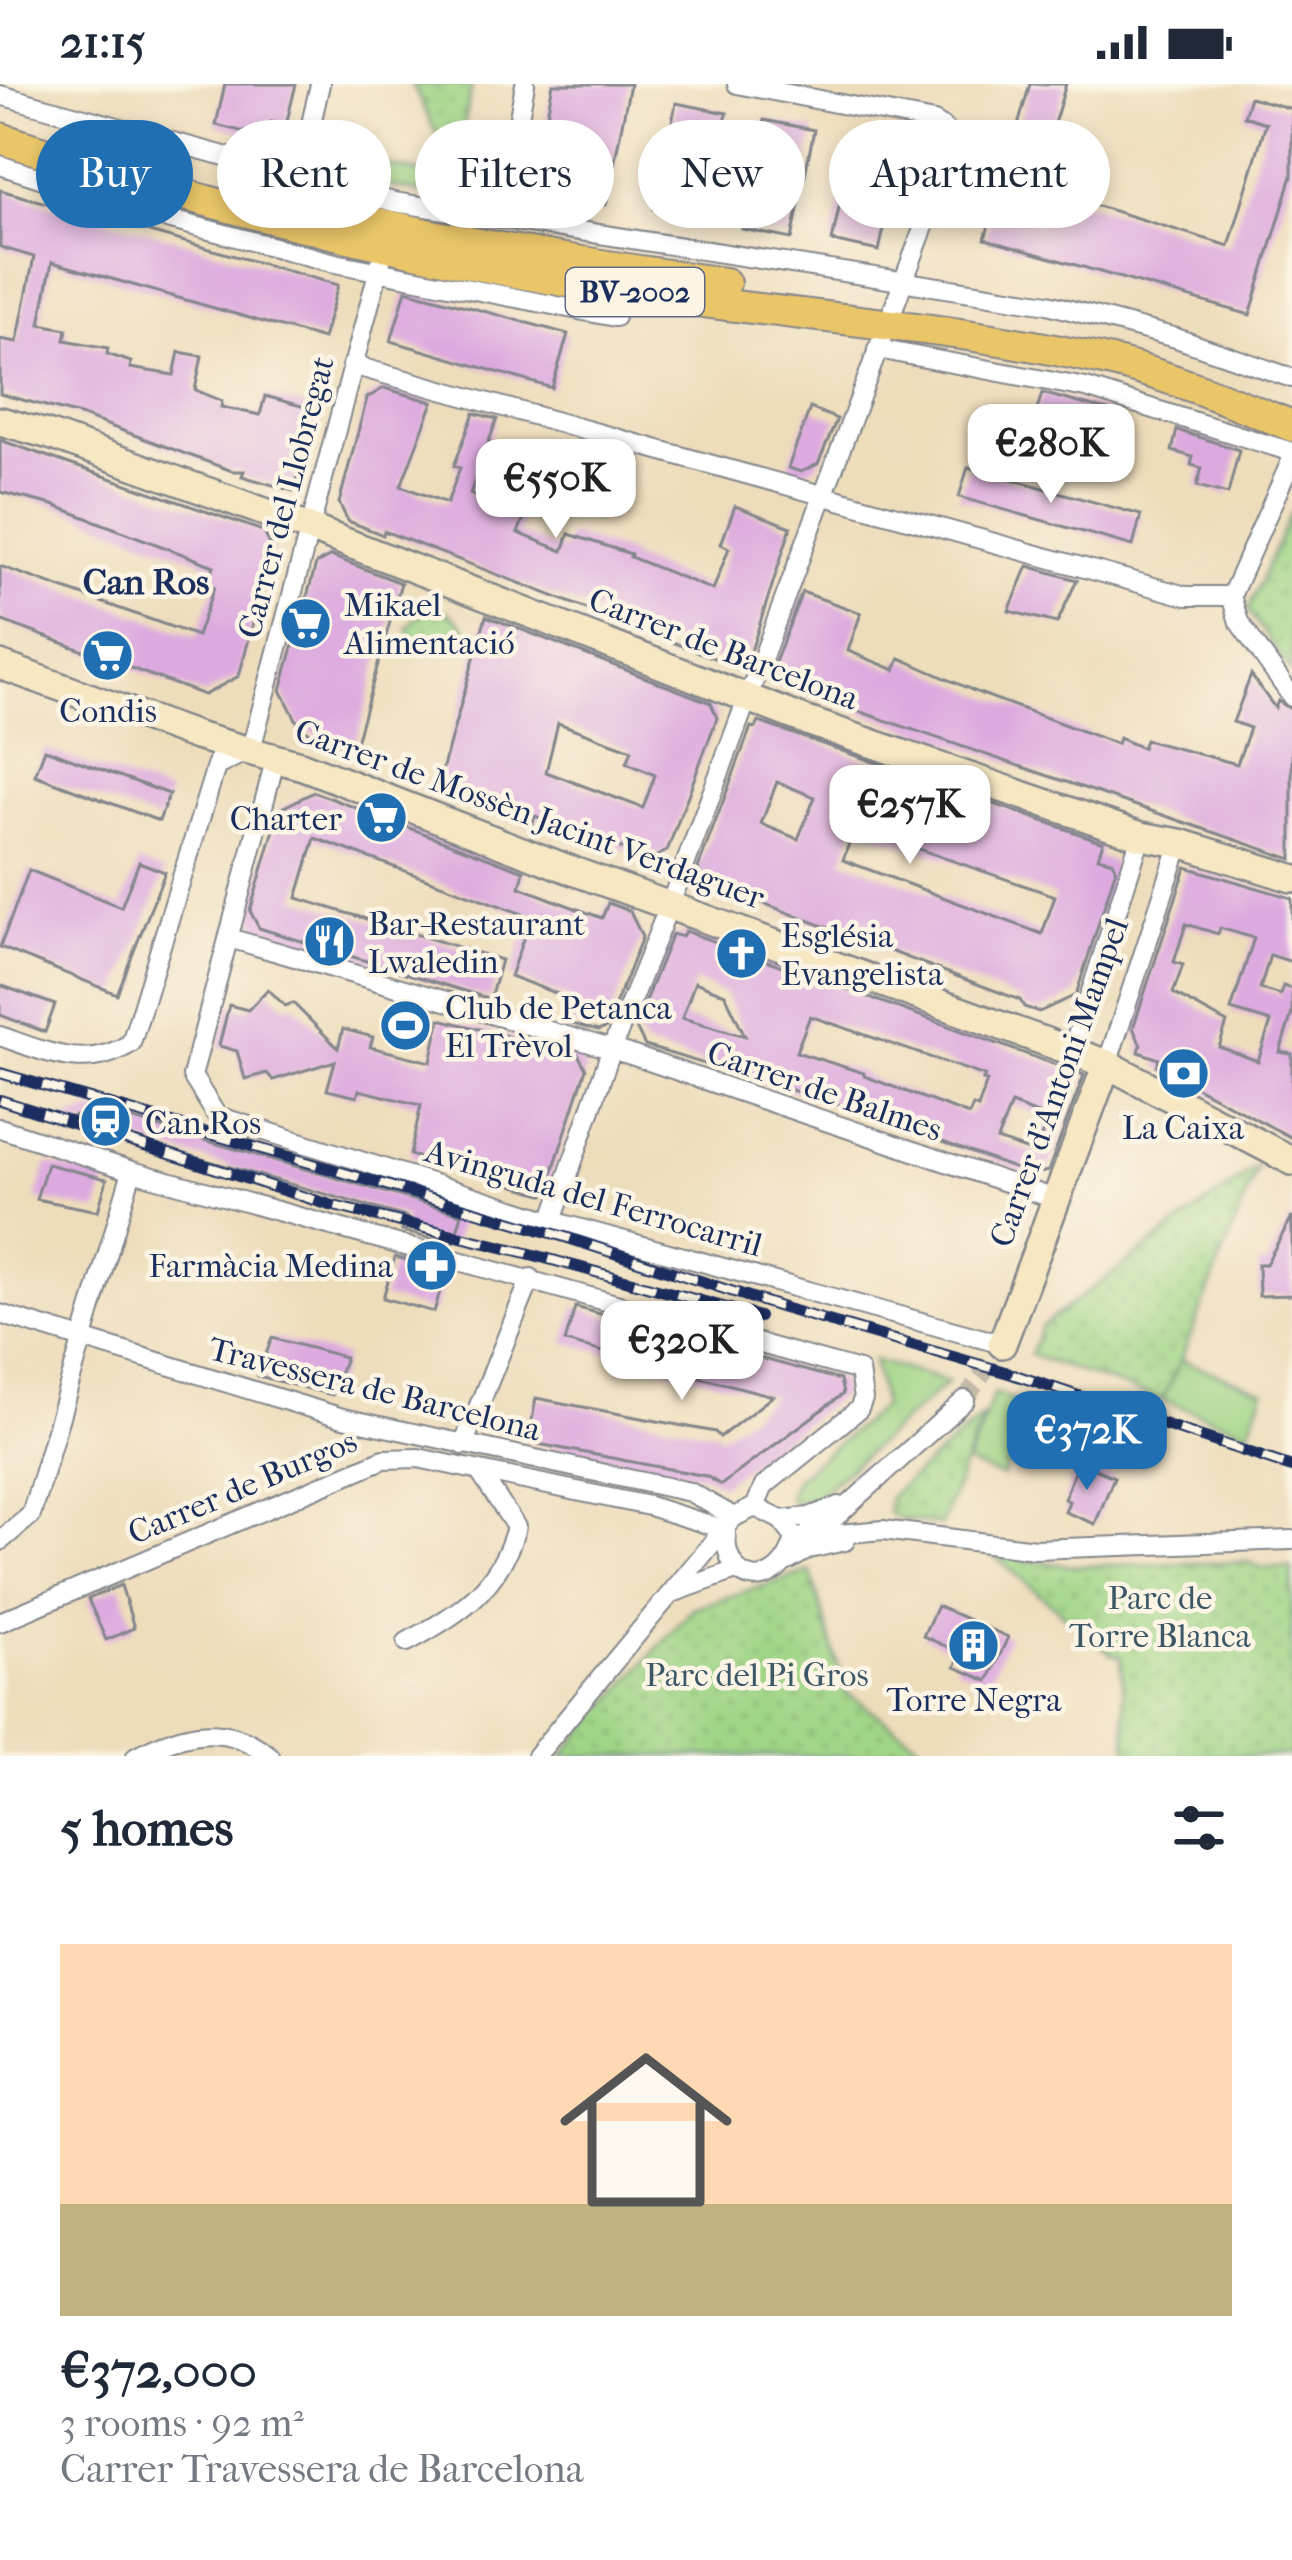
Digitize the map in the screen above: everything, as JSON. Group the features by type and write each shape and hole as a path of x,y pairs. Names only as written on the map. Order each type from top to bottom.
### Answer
{"main road":[{"name":"BV-2002","path":"0,121 384,248"},
{"name":"BV-2002","path":"0,138 384,248 609,266 890,314 1091,342 1292,407"},
{"name":"BV-2002","path":"890,314 1113,363 1292,426"}],"street":[{"path":"312,120 320,84"},
{"path":"519,120 525,84"},
{"path":"552,1221 611,1051 953,140 934,122 737,84"},
{"path":"0,95 217,155"},
{"path":"0,165 160,217 384,248 615,317"},
{"path":"542,228 890,314 1086,388 1292,456 1231,596 1239,622 1292,697"},
{"name":"Carrer del Llobregat","path":"192,1076 229,938 309,528 384,248"},
{"path":"890,314 1048,304 1176,338 1292,378"},
{"path":"352,365 1186,596 1231,596"},
{"name":"Carrer de Barcelona","path":"0,421 309,528 807,721 1142,836 1292,878"},
{"name":"Carrer de Mossèn Jacint Verdaguer","path":"0,665 219,753 264,753 1107,1064 1292,1161"},
{"path":"0,1036 77,1060 112,1056 131,1043 219,753"},
{"name":"Carrer d'Antoni Mampel","path":"1072,1051 1142,836"},
{"name":"Carrer d'Antoni Mampel","path":"1002,1344 1107,1064 1180,843"},
{"name":"Carrer de Balmes","path":"229,938 611,1051 1055,1199"},
{"name":"Avinguda del Ferrocarril","path":"192,1076 217,1116 552,1221 1002,1344"},
{"path":"0,1128 132,1171 859,1371 863,1399 859,1409 764,1486 755,1507 730,1523 536,1756"},
{"path":"0,1541 32,1515 132,1171"},
{"path":"463,1444 531,1279"},
{"name":"Travessera de Barcelona","path":"0,1314 344,1418 689,1492 730,1523"},
{"path":"788,1561 795,1538 830,1522 965,1400"},
{"name":"Carrer de Burgos","path":"0,1622 373,1462 418,1458 730,1523"},
{"path":"407,1642 443,1623 482,1592 508,1557 516,1527 481,1474"},
{"path":"781,1520 809,1517 852,1499"},
{"path":"852,1499 878,1531"},
{"path":"755,1507 781,1520 795,1538"},
{"path":"730,1523 727,1556 736,1570 764,1578 809,1549 878,1531"},
{"path":"795,1538 878,1531 1035,1549 1292,1540"},
{"path":"670,1594 736,1570"},
{"path":"136,1756 170,1739 211,1731 257,1746 270,1756"}],"green space":[{"path":"412,84 472,84 465,120 430,120"},
{"path":"391,166 415,171 415,192 391,186"},
{"path":"1292,510 1292,673 1248,610"},
{"path":"434,610 450,613 466,629 464,637 447,650 423,648 407,628 417,617"},
{"path":"1258,1166 1162,1400 1030,1355 1042,1326"},
{"path":"873,1360 948,1382 814,1499 792,1502 788,1497 796,1478 883,1406"},
{"path":"1181,1360 1264,1391 1249,1431 1162,1400"},
{"path":"994,1393 1029,1406 1003,1477 967,1464"},
{"path":"983,1416 941,1525 898,1519 888,1513 889,1497"},
{"name":"Parc de Torre Blanca","path":"993,1555 1073,1566 1249,1562 1262,1568 1292,1568 1292,1756 1128,1756 1121,1656 1111,1654"},
{"name":"Parc del Pi Gros","path":"810,1571 846,1692 936,1756 562,1756 693,1608"}],"building":[{"path":"225,84 296,84 287,120 217,120"},
{"path":"553,84 630,84 614,165 614,120 546,120"},
{"path":"1030,84 1066,84 1055,120 1020,120"},
{"path":"1250,97 1292,109 1292,176 1250,315 985,239 988,228 1110,228 1110,210 1229,246 1266,123 1244,116"},
{"path":"676,103 727,113 725,120 672,120"},
{"path":"805,128 814,130 805,175"},
{"path":"0,190 36,200 36,228 135,228 338,285 323,339 52,262 40,324 67,329 65,340 108,348 107,354 131,362 130,368 174,375 179,352 202,356 195,390 222,401 221,407 260,415 265,396 316,410 293,491 80,415 0,394 0,339 17,342 34,257 0,247"},
{"path":"742,228 794,228 792,239"},
{"path":"835,228 884,228 879,251 832,241"},
{"path":"406,290 568,334 552,388 391,341"},
{"path":"384,388 433,402 401,486 447,503 460,468 454,466 474,413 497,419 470,494 524,518 518,533 563,551 569,534 631,554 713,590 729,548 721,544 735,506 791,527 751,651 727,663 348,521 339,503 367,398"},
{"path":"1042,393 1116,413 1103,457 1029,436"},
{"path":"810,408 837,419 818,464 801,472 788,468"},
{"path":"1177,430 1239,450 1228,494 1197,486 1202,468 1191,465 1193,457 1172,451"},
{"path":"0,440 263,531 273,550 239,676 204,695 0,620 0,566 197,636 214,587 208,585 214,566 53,505 0,492"},
{"path":"968,467 1141,515 1133,546 959,497"},
{"path":"331,556 401,583 354,749 301,729 281,690 316,564"},
{"path":"1028,566 1077,580 1057,623 1009,611"},
{"path":"802,592 861,613 848,651 895,670 900,658 1117,744 1119,738 1142,748 1145,740 1237,764 1250,728 1233,722 1251,675 1275,708 1278,701 1292,710 1292,859 779,684 772,670"},
{"path":"486,616 711,703 717,718 667,851 651,859 535,816 532,826 498,814 501,804 439,781","holes":["558,723 632,750 627,763 655,775 643,808 546,772"]},
{"path":"759,722 1103,842 1098,857 1113,861 1116,869 1076,995 1039,1012 1024,1007 1020,1000 704,881 698,868 751,727","holes":["777,782 815,797 798,839 761,824","855,827 1055,896 1042,934 843,860"]},
{"path":"45,749 169,794 159,821 35,775"},
{"path":"314,792 524,871 520,887 564,904 602,918 608,903 630,911 642,937 606,1028 598,1031 562,1021 571,999 510,976 531,917 315,838 297,898 501,960 490,999 259,928 250,911 280,809"},
{"path":"139,862 165,872 117,994 0,947 29,870 121,907"},
{"path":"1186,867 1292,898 1292,962 1270,955 1260,989 1280,995 1283,986 1292,989 1292,1013 1280,1052 1292,1054 1292,1138 1157,1066 1159,1059 1139,1052 1141,1045 1133,1028","holes":["1186,924 1218,934 1220,928 1254,938 1231,1010 1271,1022 1258,1061 1219,1047 1227,1023 1173,993 1183,965 1174,962"]},
{"path":"685,931 1084,1075 1048,1171 1032,1175 851,1108 645,1046 635,1026 672,934 682,937","holes":["695,982 725,994 745,1036 682,1018","810,1016 985,1076 987,1081 978,1108 973,1106 969,1115 796,1052","1011,1104 1048,1118 1035,1153 997,1140"]},
{"path":"0,985 55,1005 45,1032 0,1015"},
{"path":"268,989 285,1006 293,1003 338,1048 343,1029 373,1037 370,1047 431,1062 440,1019 578,1054 586,1069 545,1195 410,1155 421,1105 359,1090 357,1097 327,1090 335,1061 273,1080 267,1073 245,1079 237,1051 219,1046 229,1005 248,1010"},
{"name":"Can Ros","path":"99,1110 462,1214 453,1245 402,1231 406,1217 62,1119"},
{"path":"47,1164 107,1179 98,1211 36,1199"},
{"path":"1292,1217 1292,1295 1259,1296 1258,1264 1266,1264"},
{"path":"395,1257 446,1271 434,1312 383,1298"},
{"path":"575,1307 840,1380 843,1394 721,1485 706,1476 528,1442 536,1398 715,1432 720,1437 773,1396 565,1342"},
{"path":"272,1338 345,1357 332,1395 258,1376"},
{"path":"1078,1462 1114,1477 1095,1524 1065,1512 1069,1501 1064,1499"},
{"path":"121,1585 134,1628 106,1640 88,1599"},
{"name":"Torre Negra","path":"937,1606 1008,1637 988,1681 955,1667 961,1653 923,1636"}],"tunnel":[{"path":"965,1400 1002,1344"}],"railway":[{"path":"0,1073 565,1237 783,1308 1012,1374 1292,1467"},
{"path":"0,1100 330,1205 759,1317"}],"place":[{"name":"Mikael Alimentació","path":"305,623"},
{"name":"Condis","path":"108,656"},
{"name":"Charter","path":"381,818"},
{"name":"Bar-Restaurant Lwaledin","path":"329,942"},
{"name":"Església Evangelista","path":"742,954"},
{"name":"Club de Petanca El Trèvol","path":"406,1026"},
{"name":"La Caixa","path":"1183,1073"},
{"name":"Can Ros","path":"106,1122"},
{"name":"Farmàcia Medina","path":"432,1265"},
{"name":"Torre Negra","path":"974,1645"}],"district":[{"name":"Can Ros","path":"146,581"}]}
